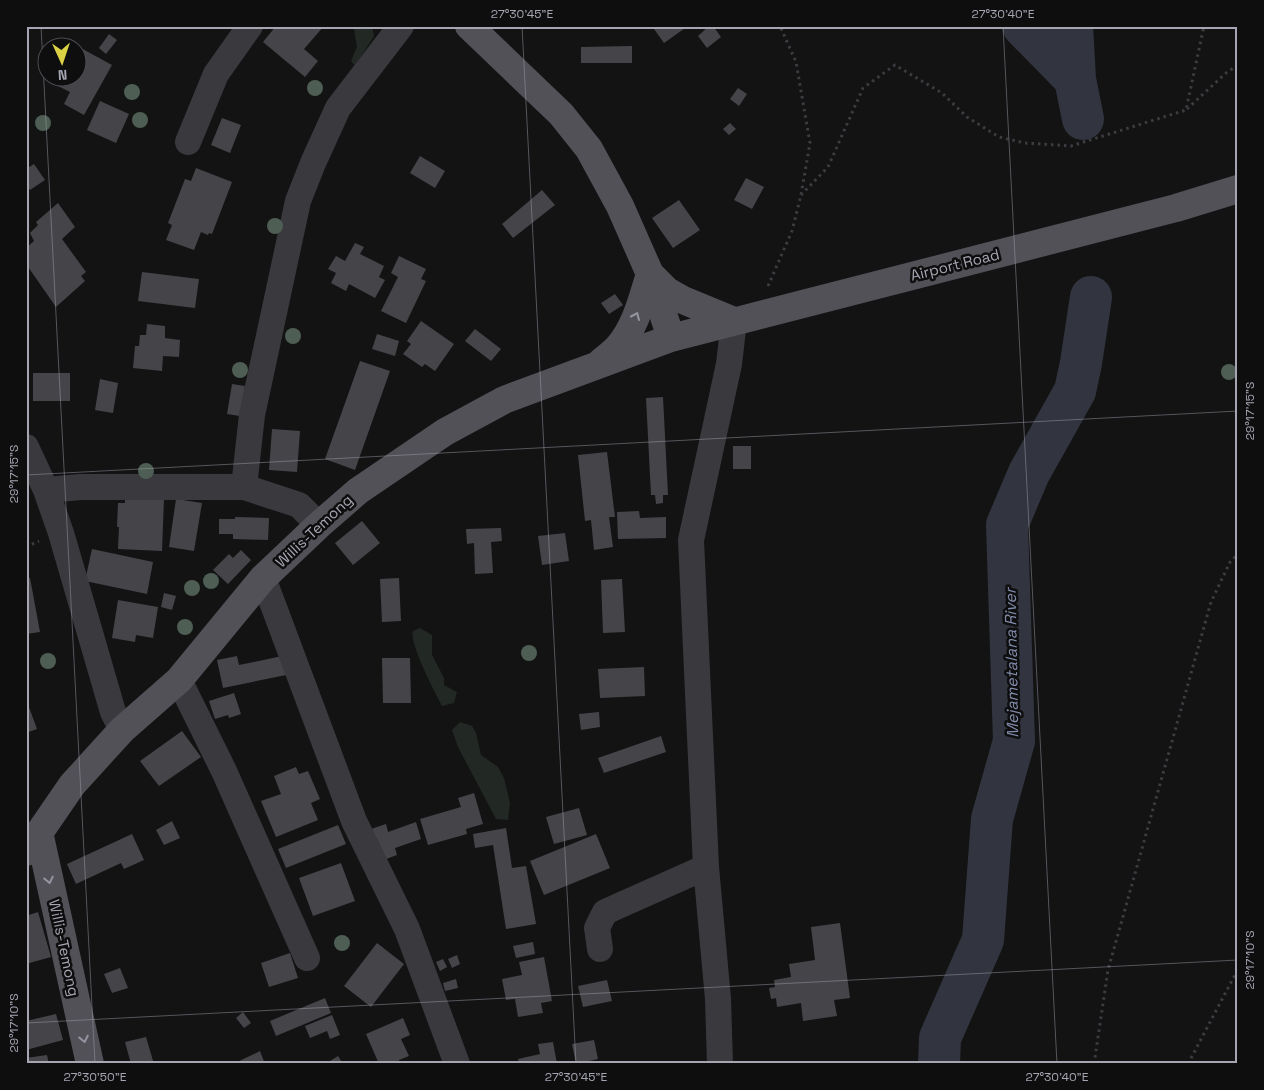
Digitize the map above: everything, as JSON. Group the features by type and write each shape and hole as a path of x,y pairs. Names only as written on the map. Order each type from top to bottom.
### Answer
{"main road":[{"path":"469,26 561,114 590,150 620,206 650,274 671,338"},
{"name":"Airport Road","path":"671,338 1176,208 1238,189"},
{"path":"650,274 667,291 683,300 744,319"},
{"path":"596,367 618,347 629,330 639,310 650,274"},
{"name":"Willis-Temong","path":"90,1064 32,842 72,785 122,730 179,680 264,578 319,525 358,491 445,432 504,400 671,338"}],"street":[{"path":"188,142 216,74 250,26"},
{"path":"244,487 252,415 298,202 338,108 401,26"},
{"path":"720,1064 718,999 706,867 691,540 728,364 744,319"},
{"path":"26,447 46,490 112,712 122,730"},
{"path":"46,490 81,487 244,487 300,505 319,525"},
{"path":"264,578 354,821 407,929 457,1064"},
{"path":"179,680 224,771 307,958"},
{"path":"600,949 597,928 605,912 706,867"}],"path":[{"path":"744,319 778,267 792,231 801,195 810,143 796,62 780,26"},
{"path":"1186,110 1204,26"},
{"path":"801,195 828,167 863,88 896,65 942,93 967,117 999,138 1025,143 1071,146 1186,110 1226,73 1238,65"},
{"path":"1094,1064 1108,970 1211,602 1231,560 1238,555"},
{"path":"1188,1064 1238,969"}],"shaded area":[{"path":"357,26 372,27 374,36 355,66 351,61 357,47 354,29"},
{"path":"420,628 432,635 432,655 444,678 444,685 457,692 454,703 442,706 423,668 413,637 413,631"},
{"path":"460,722 472,726 476,733 481,755 498,767 504,778 510,803 508,820 496,819 458,747 452,730"}],"building":[{"path":"276,26 324,26 304,49 318,61 305,77 263,42"},
{"path":"658,26 688,26 664,43 654,29"},
{"path":"709,26 713,26 721,37 707,48 698,36"},
{"path":"109,34 117,40 106,54 99,48"},
{"path":"632,46 632,63 581,63 581,47"},
{"path":"88,52 112,65 84,115 64,104 70,92 62,88 88,88"},
{"path":"738,88 747,94 739,106 730,99"},
{"path":"100,101 129,114 116,143 87,130"},
{"path":"222,118 241,125 230,153 211,145"},
{"path":"730,123 736,129 729,135 723,129"},
{"path":"420,156 445,171 435,188 410,173"},
{"path":"34,164 45,180 30,190 26,184 26,169"},
{"path":"196,168 232,182 212,234 209,233 208,235 201,232 194,250 166,240 172,225 168,223 185,179 191,181"},
{"path":"746,178 764,187 752,209 734,200"},
{"path":"542,190 555,205 513,238 502,224"},
{"path":"679,200 700,230 673,248 652,218"},
{"path":"58,203 75,227 62,239 86,272 81,276 85,281 56,307 26,264 29,259 26,256 26,248 34,241 30,233 38,225 36,222"},
{"path":"355,243 364,247 360,254 384,266 379,277 385,280 375,298 349,284 346,291 331,283 336,273 328,269 336,256 345,261"},
{"path":"399,256 426,269 421,279 426,281 406,323 381,311 398,277 391,273"},
{"path":"142,272 199,279 195,308 138,301"},
{"path":"615,294 623,305 609,314 601,303"},
{"path":"421,321 454,344 435,371 425,364 422,367 403,354 411,344 407,341"},
{"path":"147,324 165,326 165,338 180,340 179,357 163,356 162,371 133,368 135,346 139,346 140,335 146,335"},
{"path":"475,329 501,349 491,361 465,341"},
{"path":"377,334 399,341 395,356 372,349"},
{"path":"360,361 390,371 355,470 325,459"},
{"path":"33,373 70,373 70,401 33,401"},
{"path":"100,379 118,383 113,413 95,410"},
{"path":"232,384 245,386 240,416 227,414"},
{"path":"663,397 668,495 663,495 663,503 656,504 655,495 651,495 646,398"},
{"path":"272,429 300,431 297,472 269,470"},
{"path":"733,446 751,446 751,469 733,469"},
{"path":"607,452 615,517 609,517 613,547 594,550 591,520 585,521 578,455"},
{"path":"125,497 164,498 162,551 118,549 118,503 125,503"},
{"path":"176,499 202,503 194,551 169,547"},
{"path":"639,511 640,518 666,517 666,538 618,539 617,512"},
{"path":"235,517 269,518 268,540 233,539 233,534 219,534 219,519 235,519"},
{"path":"362,521 380,543 353,565 335,543"},
{"path":"501,528 502,541 491,542 493,573 475,574 474,543 467,544 466,529"},
{"path":"565,533 569,561 542,565 538,536"},
{"path":"92,549 153,562 147,594 85,581"},
{"path":"241,550 251,560 228,584 213,570 229,554 233,558"},
{"path":"30,578 40,632 26,634 26,579"},
{"path":"399,578 401,621 382,622 380,579"},
{"path":"622,579 625,632 603,633 601,580"},
{"path":"164,593 176,596 172,610 161,607"},
{"path":"118,600 158,607 153,638 136,635 135,642 112,638"},
{"path":"287,655 291,674 223,688 217,660 237,656 239,665"},
{"path":"382,658 410,658 411,703 383,703"},
{"path":"644,667 645,696 600,698 598,669"},
{"path":"234,693 241,714 229,718 228,715 215,719 209,701"},
{"path":"26,699 37,729 26,733"},
{"path":"599,712 600,727 581,730 579,714"},
{"path":"182,731 201,757 159,786 140,761"},
{"path":"661,736 666,752 604,773 598,758"},
{"path":"296,767 299,774 308,771 320,799 311,803 318,820 276,837 261,801 281,794 274,776"},
{"path":"474,793 483,824 466,829 467,834 428,845 420,819 461,807 458,798"},
{"path":"579,808 587,835 554,844 546,817"},
{"path":"172,821 180,838 164,845 156,830"},
{"path":"416,822 421,839 395,848 397,855 378,862 368,830 386,824 388,832"},
{"path":"338,825 346,844 286,868 278,849"},
{"path":"506,828 512,868 526,866 536,924 506,929 493,845 475,848 473,834"},
{"path":"132,834 144,860 124,869 121,863 76,884 67,864"},
{"path":"596,834 610,868 544,895 530,861"},
{"path":"341,863 355,901 313,916 299,878"},
{"path":"38,912 51,957 26,964 26,916"},
{"path":"840,923 850,998 834,1000 837,1016 803,1021 801,1003 777,1007 776,998 771,999 769,988 775,987 774,980 791,977 789,964 815,960 811,927"},
{"path":"533,942 535,954 516,958 513,946"},
{"path":"377,943 404,964 371,1007 344,986"},
{"path":"290,953 298,978 269,987 261,963"},
{"path":"457,955 460,964 452,968 448,959"},
{"path":"544,957 552,1001 541,1003 543,1013 518,1017 515,999 506,1000 502,979 522,975 519,962"},
{"path":"443,959 447,967 440,971 436,962"},
{"path":"120,968 128,988 112,993 104,974"},
{"path":"456,979 458,988 445,991 443,983"},
{"path":"607,980 612,1001 583,1007 578,986"},
{"path":"325,998 331,1013 276,1036 270,1021"},
{"path":"243,1012 251,1023 244,1028 236,1018"},
{"path":"56,1014 63,1040 26,1050 26,1021"},
{"path":"332,1015 340,1035 330,1039 327,1031 310,1038 305,1026"},
{"path":"403,1018 410,1035 401,1039 409,1056 399,1060 400,1064 379,1064 366,1034"},
{"path":"146,1037 154,1064 131,1064 125,1042"},
{"path":"594,1040 598,1059 576,1064 572,1044"},
{"path":"553,1042 557,1064 519,1064 518,1059 540,1054 538,1044"},
{"path":"260,1051 265,1064 233,1064"},
{"path":"47,1055 49,1064 26,1064 26,1058"},
{"path":"338,1056 343,1064 332,1064 330,1061"}],"waterway":[{"name":"Mejametalana River","path":"1023,26 1075,79 1083,119"},
{"name":"Mejametalana River","path":"1072,26 1075,79"},
{"name":"Mejametalana River","path":"939,1064 940,1038 983,940 992,819 1014,741 1007,525 1029,473 1075,391 1091,297"}]}
